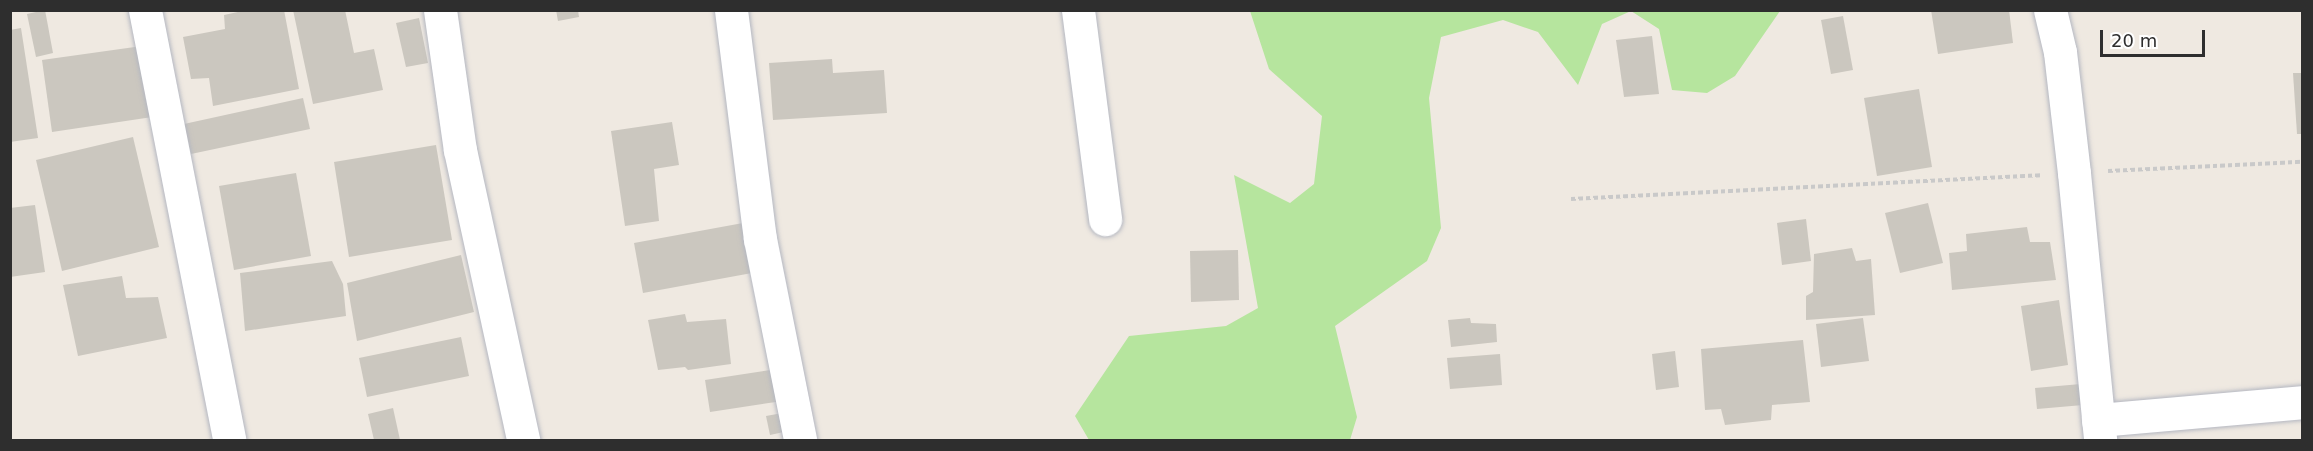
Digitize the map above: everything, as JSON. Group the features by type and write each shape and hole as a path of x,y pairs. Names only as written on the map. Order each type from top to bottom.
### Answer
{"street":[{"path":"146,10 229,441"},
{"path":"440,10 460,150 522,441"},
{"path":"731,10 760,239 800,441"},
{"path":"1078,10 1105,219"},
{"path":"2050,10 2060,52 2099,430 2302,402"}],"path":[{"path":"1571,199 2302,162"}],"green space":[{"path":"1250,10 1780,11 1735,76 1707,93 1672,90 1659,29 1631,11 1602,24 1578,85 1538,32 1503,20 1441,37 1429,98 1441,228 1427,261 1335,326 1357,417 1350,440 1089,440 1075,416 1129,336 1226,326 1258,308 1234,175 1290,203 1314,184 1322,116 1269,69"}],"building":[{"path":"45,10 53,53 36,57 27,14"},
{"path":"247,10 284,10 299,89 213,106 209,78 191,79 183,37 225,29 224,15"},
{"path":"293,10 345,10 354,53 374,49 383,90 313,104"},
{"path":"556,10 578,10 579,17 558,21"},
{"path":"1931,10 2009,10 2013,43 1938,54"},
{"path":"1843,16 1853,70 1831,74 1821,20"},
{"path":"419,18 428,63 406,67 396,23"},
{"path":"21,28 38,138 10,142 10,30"},
{"path":"1652,36 1659,94 1624,97 1616,40"},
{"path":"149,45 159,116 52,132 42,60"},
{"path":"832,59 833,73 884,70 887,113 773,120 769,63"},
{"path":"2293,73 2302,73 2302,134 2297,134"},
{"path":"1919,89 1932,167 1877,176 1864,98"},
{"path":"303,98 310,129 191,154 184,124"},
{"path":"672,122 679,165 654,169 659,221 625,226 611,131"},
{"path":"133,137 159,247 62,271 36,160"},
{"path":"436,145 452,240 349,257 334,162"},
{"path":"296,173 311,256 234,270 219,186"},
{"path":"1928,203 1943,263 1900,273 1885,213"},
{"path":"35,205 45,272 10,277 10,208"},
{"path":"1806,219 1811,261 1782,265 1777,223"},
{"path":"743,223 752,273 643,293 634,243"},
{"path":"2027,227 2030,242 2050,242 2056,280 1952,290 1949,253 1967,251 1966,234"},
{"path":"1852,248 1856,261 1871,259 1875,315 1806,320 1806,296 1813,292 1814,254"},
{"path":"1238,250 1239,300 1191,302 1190,251"},
{"path":"461,255 474,312 357,341 347,283"},
{"path":"332,261 343,284 346,316 245,331 240,273"},
{"path":"122,276 126,298 158,297 167,338 78,356 63,285"},
{"path":"2059,300 2068,365 2031,371 2021,306"},
{"path":"685,314 687,322 726,319 731,364 688,370 685,367 658,370 648,320"},
{"path":"1470,318 1471,323 1496,324 1497,342 1451,347 1448,320"},
{"path":"1863,318 1869,361 1821,367 1816,324"},
{"path":"461,337 469,376 367,397 359,358"},
{"path":"1803,340 1810,402 1772,405 1771,420 1725,425 1721,409 1705,410 1701,349"},
{"path":"1675,351 1679,387 1656,390 1652,354"},
{"path":"1500,354 1502,385 1450,389 1447,358"},
{"path":"784,368 789,400 710,412 705,380"},
{"path":"2081,384 2083,405 2037,409 2035,388"},
{"path":"393,408 400,440 374,440 368,414"},
{"path":"788,412 793,430 770,435 766,416"}]}
